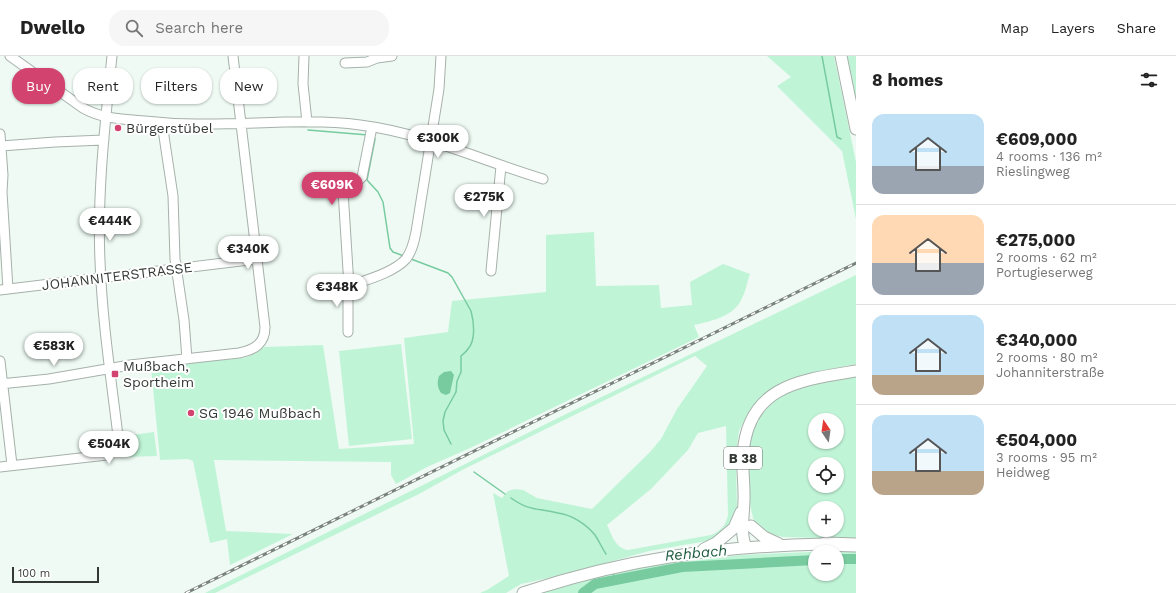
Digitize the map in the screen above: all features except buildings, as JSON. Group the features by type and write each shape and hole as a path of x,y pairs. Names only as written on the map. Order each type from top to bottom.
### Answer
{"highway":[{"name":"B 38","path":"825,544 856,545"}],"main road":[{"path":"841,56 856,129"},
{"name":"B 38","path":"746,547 742,540 745,502 743,454 750,423 758,408 772,394 792,384 856,371"},
{"name":"B 38","path":"745,502 751,526 750,542 746,547"},
{"name":"B 38","path":"699,552 716,543 734,528 745,502"},
{"name":"B 38","path":"751,526 764,537 780,545"},
{"name":"B 38","path":"523,593 574,577 654,559 746,547 825,544"}],"street":[{"path":"10,56 83,108 106,117 162,123 196,124 307,122 371,133 405,134 543,179"},
{"path":"0,467 107,454 115,450 118,442 101,278 99,217 104,140 112,56"},
{"path":"1,384 110,368 247,352 258,346 263,340 265,327 233,56"},
{"path":"304,56 303,84 307,122"},
{"path":"345,63 367,62 377,58 392,56"},
{"path":"349,286 393,268 407,257 414,241 439,89 441,56"},
{"path":"162,123 173,196 176,270 184,320 187,359"},
{"path":"348,332 349,286 343,192 345,188 359,181 362,177 371,133"},
{"path":"0,134 3,175 4,290"},
{"path":"0,150 55,142 104,140"},
{"path":"491,271 500,166"},
{"name":"JOHANNITERSTRASSE","path":"4,290 257,259"},
{"path":"0,361 1,384 12,465"}],"shaded area":[{"path":"767,56 834,56 856,162 856,219 842,151 777,86 791,77"},
{"path":"844,56 856,56 856,106"},
{"path":"594,232 596,286 659,285 661,308 692,305 690,282 723,264 750,274 739,304 722,317 694,325 699,337 468,449 427,467 396,484 391,475 391,462 214,460 226,531 293,534 230,565 227,539 210,543 193,461 188,459 160,460 151,367 244,358 252,355 264,347 323,345 339,449 414,444 404,338 448,332 452,301 546,292 546,235"},
{"path":"856,275 856,364 815,372 780,385 767,393 747,415 739,431 737,445 736,514 734,521 719,537 707,541 649,551 567,574 521,584 506,593 480,593 509,576 493,493 502,498 508,491 515,489 523,490 537,498 592,509 650,452 661,439 677,409 707,366 695,356 464,469 419,494 215,593 205,593 562,416","holes":["726,426 728,515 726,522 718,532 711,535 628,550 617,544 607,525 651,489 688,450 698,433"]},
{"path":"401,344 412,439 349,446 339,351"},
{"path":"451,371 454,375 450,393 446,395 440,391 438,378 444,372"},
{"path":"856,376 856,539 783,537 765,533 754,522 748,490 748,445 756,420 767,404 793,387"},
{"path":"154,432 157,456 125,457 125,436"},
{"path":"844,551 856,551 856,593 539,593 623,569 741,555 808,552 808,581 844,581"}],"waterway":[{"path":"822,56 837,137 841,139"},
{"path":"308,130 368,135"},
{"path":"373,136 375,139 367,180 378,192 383,202 390,248 393,252 404,256"},
{"path":"411,259 448,273 452,277 472,315 474,331 471,345 461,356 461,372 457,381 456,392 445,412 443,421 444,430 451,444"},
{"path":"474,472 505,494"},
{"path":"511,498 528,507 563,514 578,521 595,535 606,554"},
{"name":"Rehbach","path":"844,559 856,559"},
{"name":"Rehbach","path":"583,593 595,584 682,567 808,560"},
{"path":"613,573 615,579"}],"railway":[{"path":"186,593 856,263"}],"place":[{"name":"Bürgerstübel","path":"118,128"},
{"name":"Mußbach, Sportheim","path":"115,374"},
{"name":"SG 1946 Mußbach","path":"191,413"}]}
